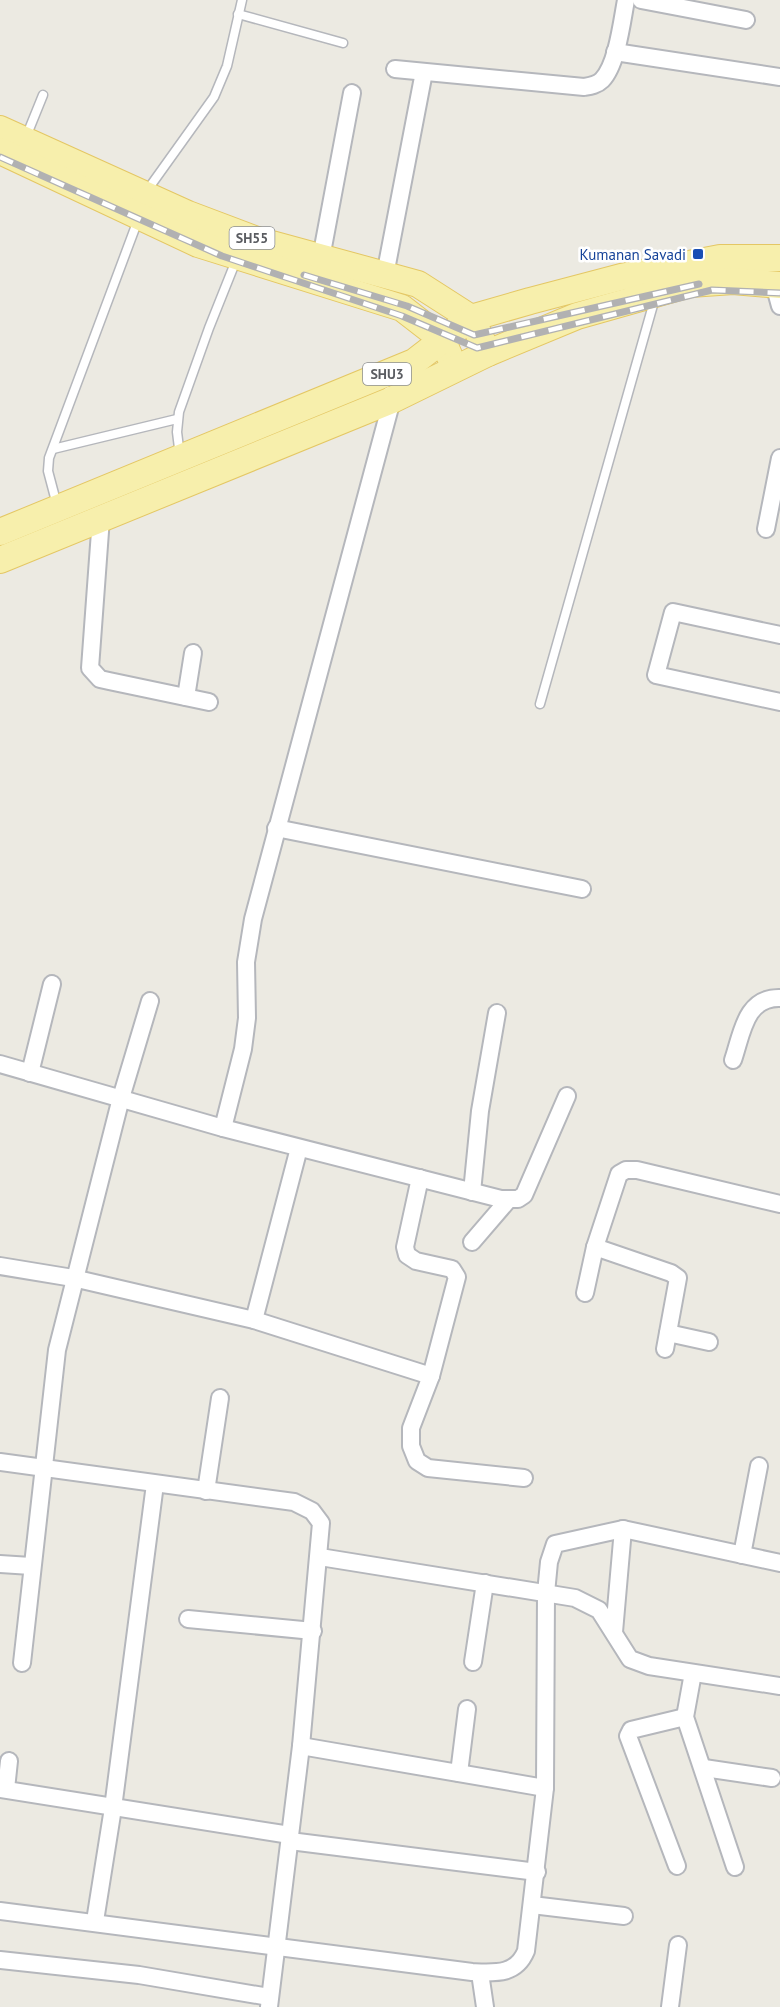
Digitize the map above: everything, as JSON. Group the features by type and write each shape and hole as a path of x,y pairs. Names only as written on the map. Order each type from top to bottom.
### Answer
{"main road":[{"name":"SH55","path":"0,129 142,205 198,244 402,308 442,339"},
{"name":"SH55","path":"0,151 142,205 257,240 418,284 471,318"},
{"name":"SHU3","path":"0,532 409,364 471,318 656,270 720,258 780,258"},
{"name":"SHU3","path":"0,560 392,400 488,354 577,316 690,284 733,281 778,292"},
{"path":"409,364 413,350 410,315"},
{"path":"471,318 488,354"},
{"path":"442,339 454,370"}],"street":[{"path":"395,69 584,87 603,80 615,51 626,0"},
{"path":"641,0 746,20"},
{"path":"615,51 780,77"},
{"path":"385,275 424,72"},
{"path":"321,258 352,93"},
{"path":"223,1128 243,1049 247,1018 246,962 253,919 392,400 383,375"},
{"path":"766,529 780,458"},
{"path":"101,518 90,668 100,679 209,702"},
{"path":"780,635 673,612 656,675 780,702"},
{"path":"186,697 193,653"},
{"path":"276,828 582,889"},
{"path":"30,1072 52,984"},
{"path":"733,1060 751,1008 760,1001 780,998"},
{"path":"22,1663 31,1566 57,1350 73,1278 121,1098 150,1001"},
{"path":"472,1192 480,1111 497,1013"},
{"path":"0,1064 223,1128 472,1192 509,1199 518,1199 524,1195 567,1096"},
{"path":"254,1320 299,1148"},
{"path":"585,1293 595,1247 618,1174 626,1170 637,1170 780,1204"},
{"path":"420,1179 405,1247 407,1255 416,1261 452,1269 457,1276 431,1376 411,1428 411,1446 417,1461 428,1468 524,1478"},
{"path":"472,1242 509,1199"},
{"path":"595,1247 671,1273 678,1278 667,1341 709,1342"},
{"path":"0,1266 73,1278 254,1320 431,1376"},
{"path":"206,1491 220,1398"},
{"path":"0,1462 294,1502 312,1511 321,1523 320,1557 301,1746 269,2002 139,1975 0,1960"},
{"path":"742,1555 759,1466"},
{"path":"95,1921 113,1808 155,1484"},
{"path":"614,1632 623,1529"},
{"path":"0,1911 95,1921 480,1973 504,1972 521,1962 526,1951 537,1872 545,1788 546,1593 549,1562 555,1544 623,1529 780,1563"},
{"path":"320,1557 546,1593 588,1603 599,1610 630,1659 649,1666 780,1686"},
{"path":"0,1564 31,1566"},
{"path":"473,1662 484,1583"},
{"path":"188,1619 313,1631"},
{"path":"693,1673 685,1717 704,1768 735,1867"},
{"path":"459,1773 467,1709"},
{"path":"677,1866 628,1736 631,1730 685,1717"},
{"path":"301,1746 545,1788"},
{"path":"9,1761 3,1789 290,1838 537,1872"},
{"path":"704,1768 772,1778"},
{"path":"532,1905 624,1916"},
{"path":"670,2007 678,1945"},
{"path":"480,1973 485,2007"}],"lane":[{"path":"58,508 48,471 53,449 142,205 214,97 227,66 242,0"},
{"path":"238,14 343,43"},
{"path":"25,141 43,95"},
{"path":"180,458 177,419 208,328 237,257"},
{"path":"540,704 656,295"},
{"path":"53,449 177,419"}],"railway":[{"path":"0,157 222,256 402,316 477,348 712,290 780,293"},
{"path":"304,275 407,306 474,335 699,284"}],"place":[{"name":"Kumanan Savadi","path":"698,254"}]}
